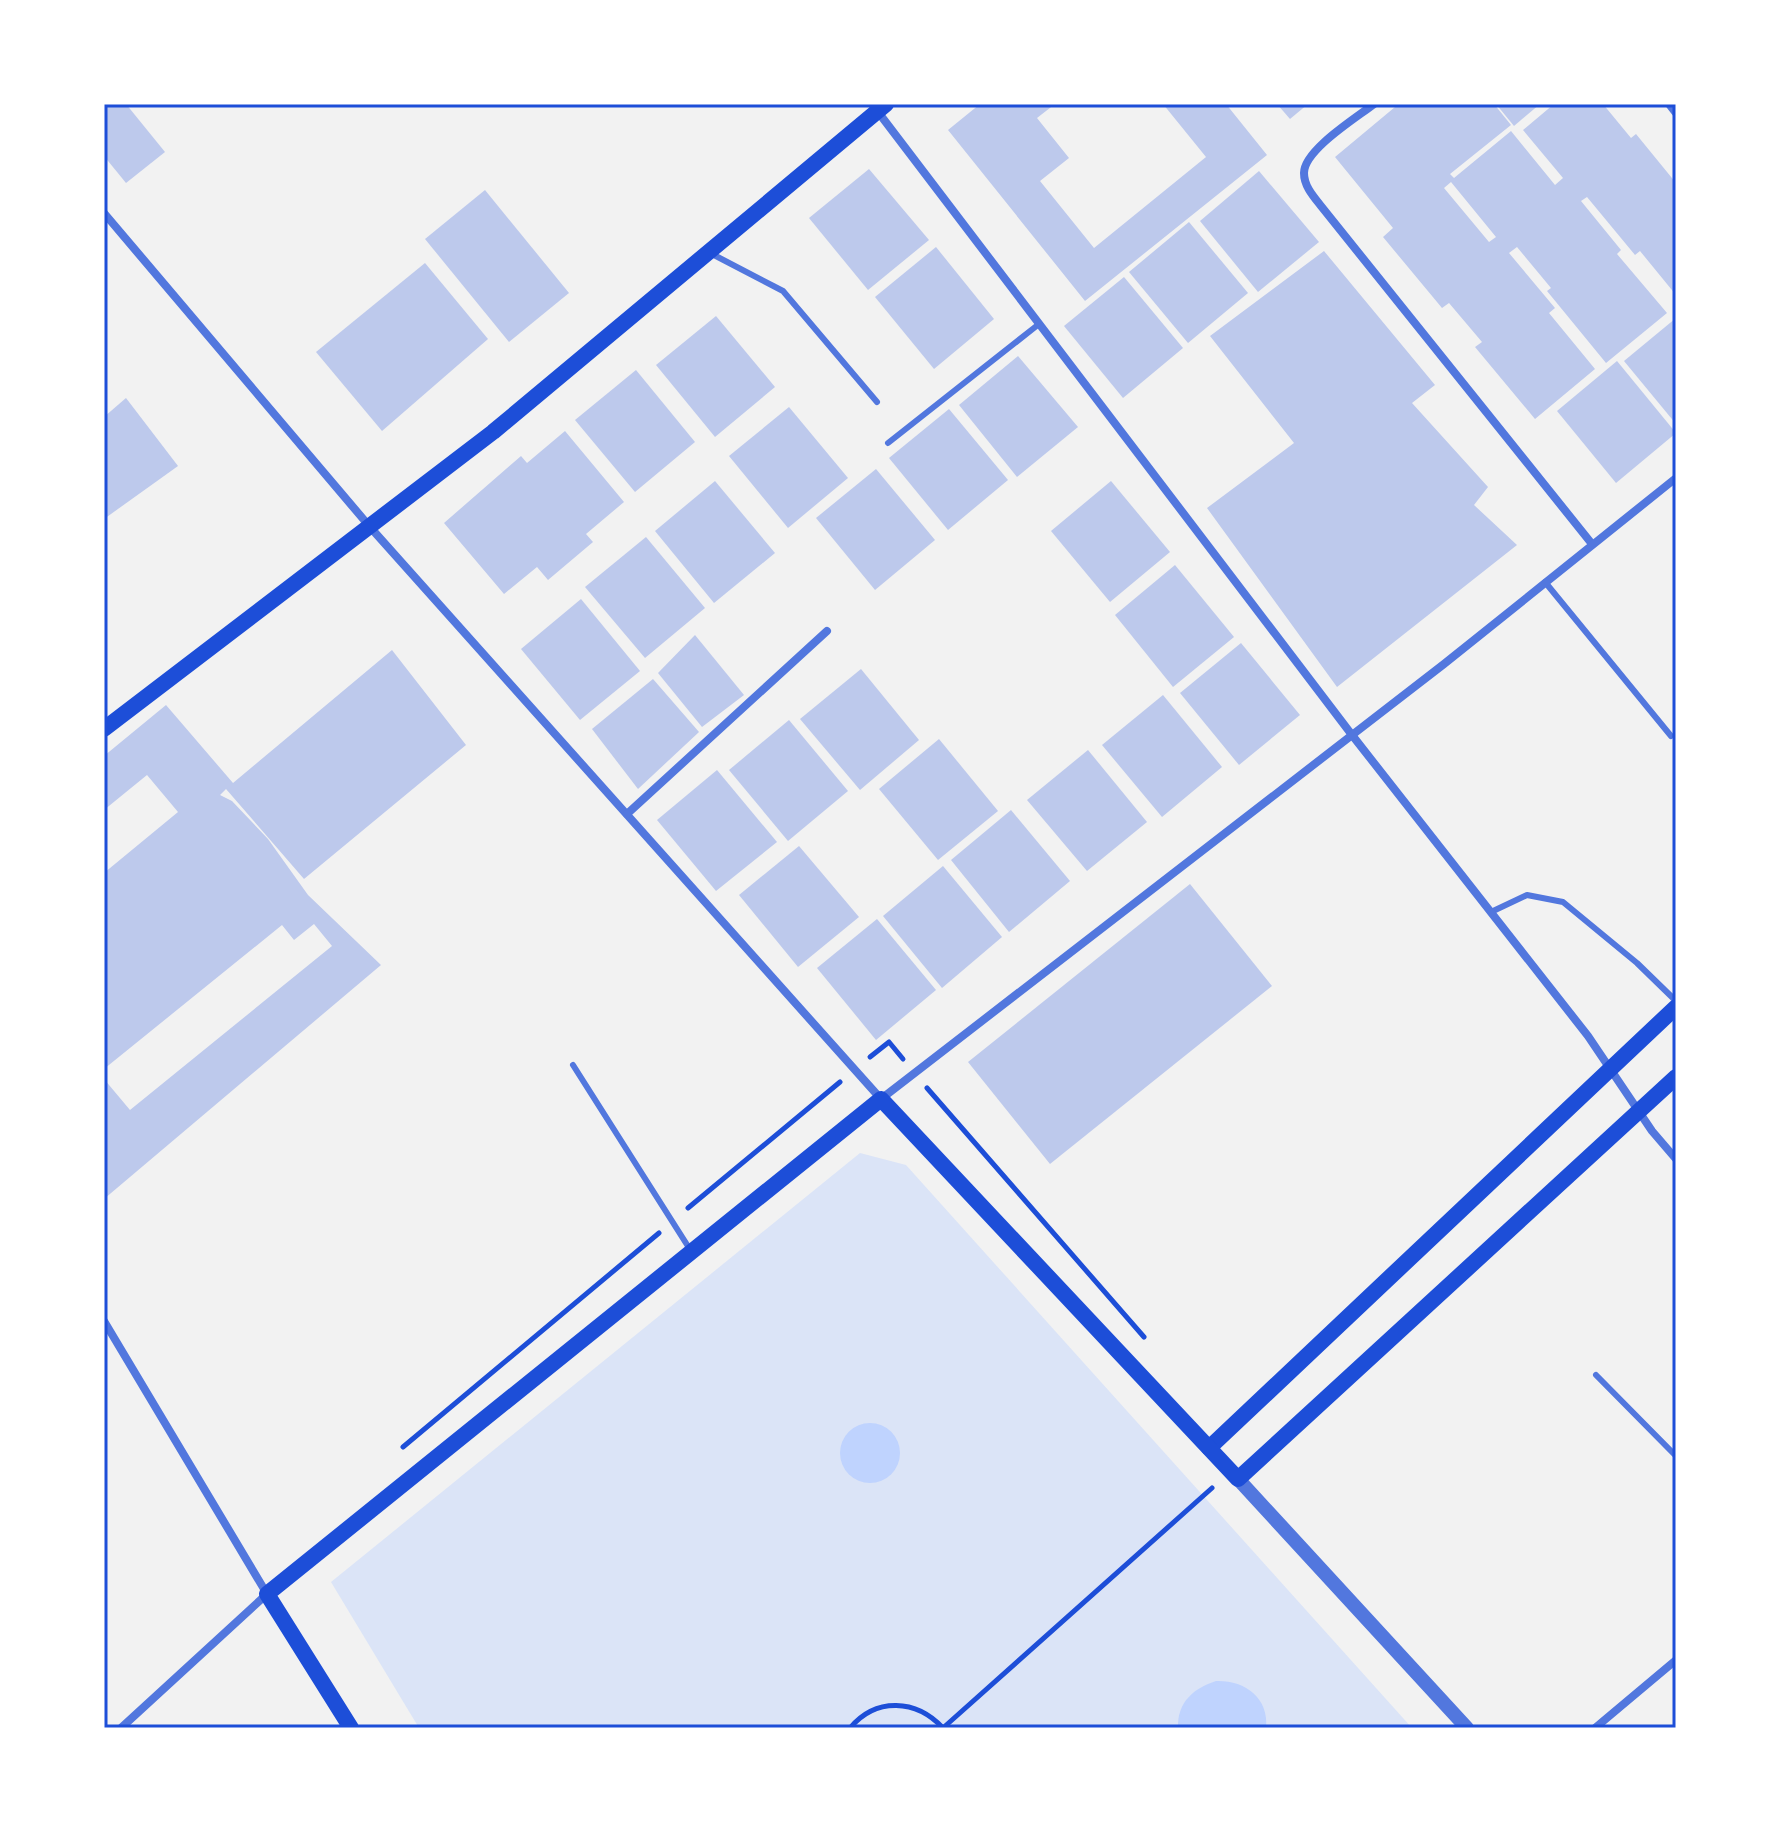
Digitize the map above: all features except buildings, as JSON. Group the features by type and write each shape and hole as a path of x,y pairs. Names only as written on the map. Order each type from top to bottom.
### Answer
{"main road":[{"path":"104,729 493,432 878,106"},
{"path":"1209,1448 1676,1004"},
{"path":"351,1728 267,1594 881,1099 1235,1475 1676,1077"}],"street":[{"path":"1374,104 1313,152 1304,169 1305,181 1321,206 1592,544"},
{"path":"1669,104 1676,113"},
{"path":"878,106 1039,324 1352,735 1612,1068 1639,1112 1676,1159"},
{"path":"104,213 370,527 881,1099 1352,735 1676,478"},
{"path":"627,814 827,631"},
{"path":"104,1321 267,1594 121,1728"},
{"path":"1235,1475 1467,1728"},
{"path":"1595,1728 1676,1660"}],"lane":[{"path":"708,252 783,291 877,402"},
{"path":"888,443 1039,324"},
{"path":"1545,582 1671,736"},
{"path":"1491,912 1527,895 1563,902 1637,963 1676,1004"},
{"path":"573,1065 692,1252"},
{"path":"1596,1375 1676,1456"}],"path":[{"path":"398,1452 889,1042 1153,1348"},
{"path":"850,1728 866,1713 895,1704 922,1710 943,1728 1235,1475"}],"shaded area":[{"path":"860,1153 906,1165 1412,1728 419,1728 331,1582"}],"water":[{"path":"870,1423 882,1425 891,1432 898,1441 898,1465 891,1474 882,1481 870,1483 858,1481 849,1474 842,1465 840,1453 842,1441 849,1432 858,1425"},
{"path":"1216,1681 1226,1681 1253,1692 1263,1707 1266,1728 1178,1728 1180,1711 1188,1697"}]}
